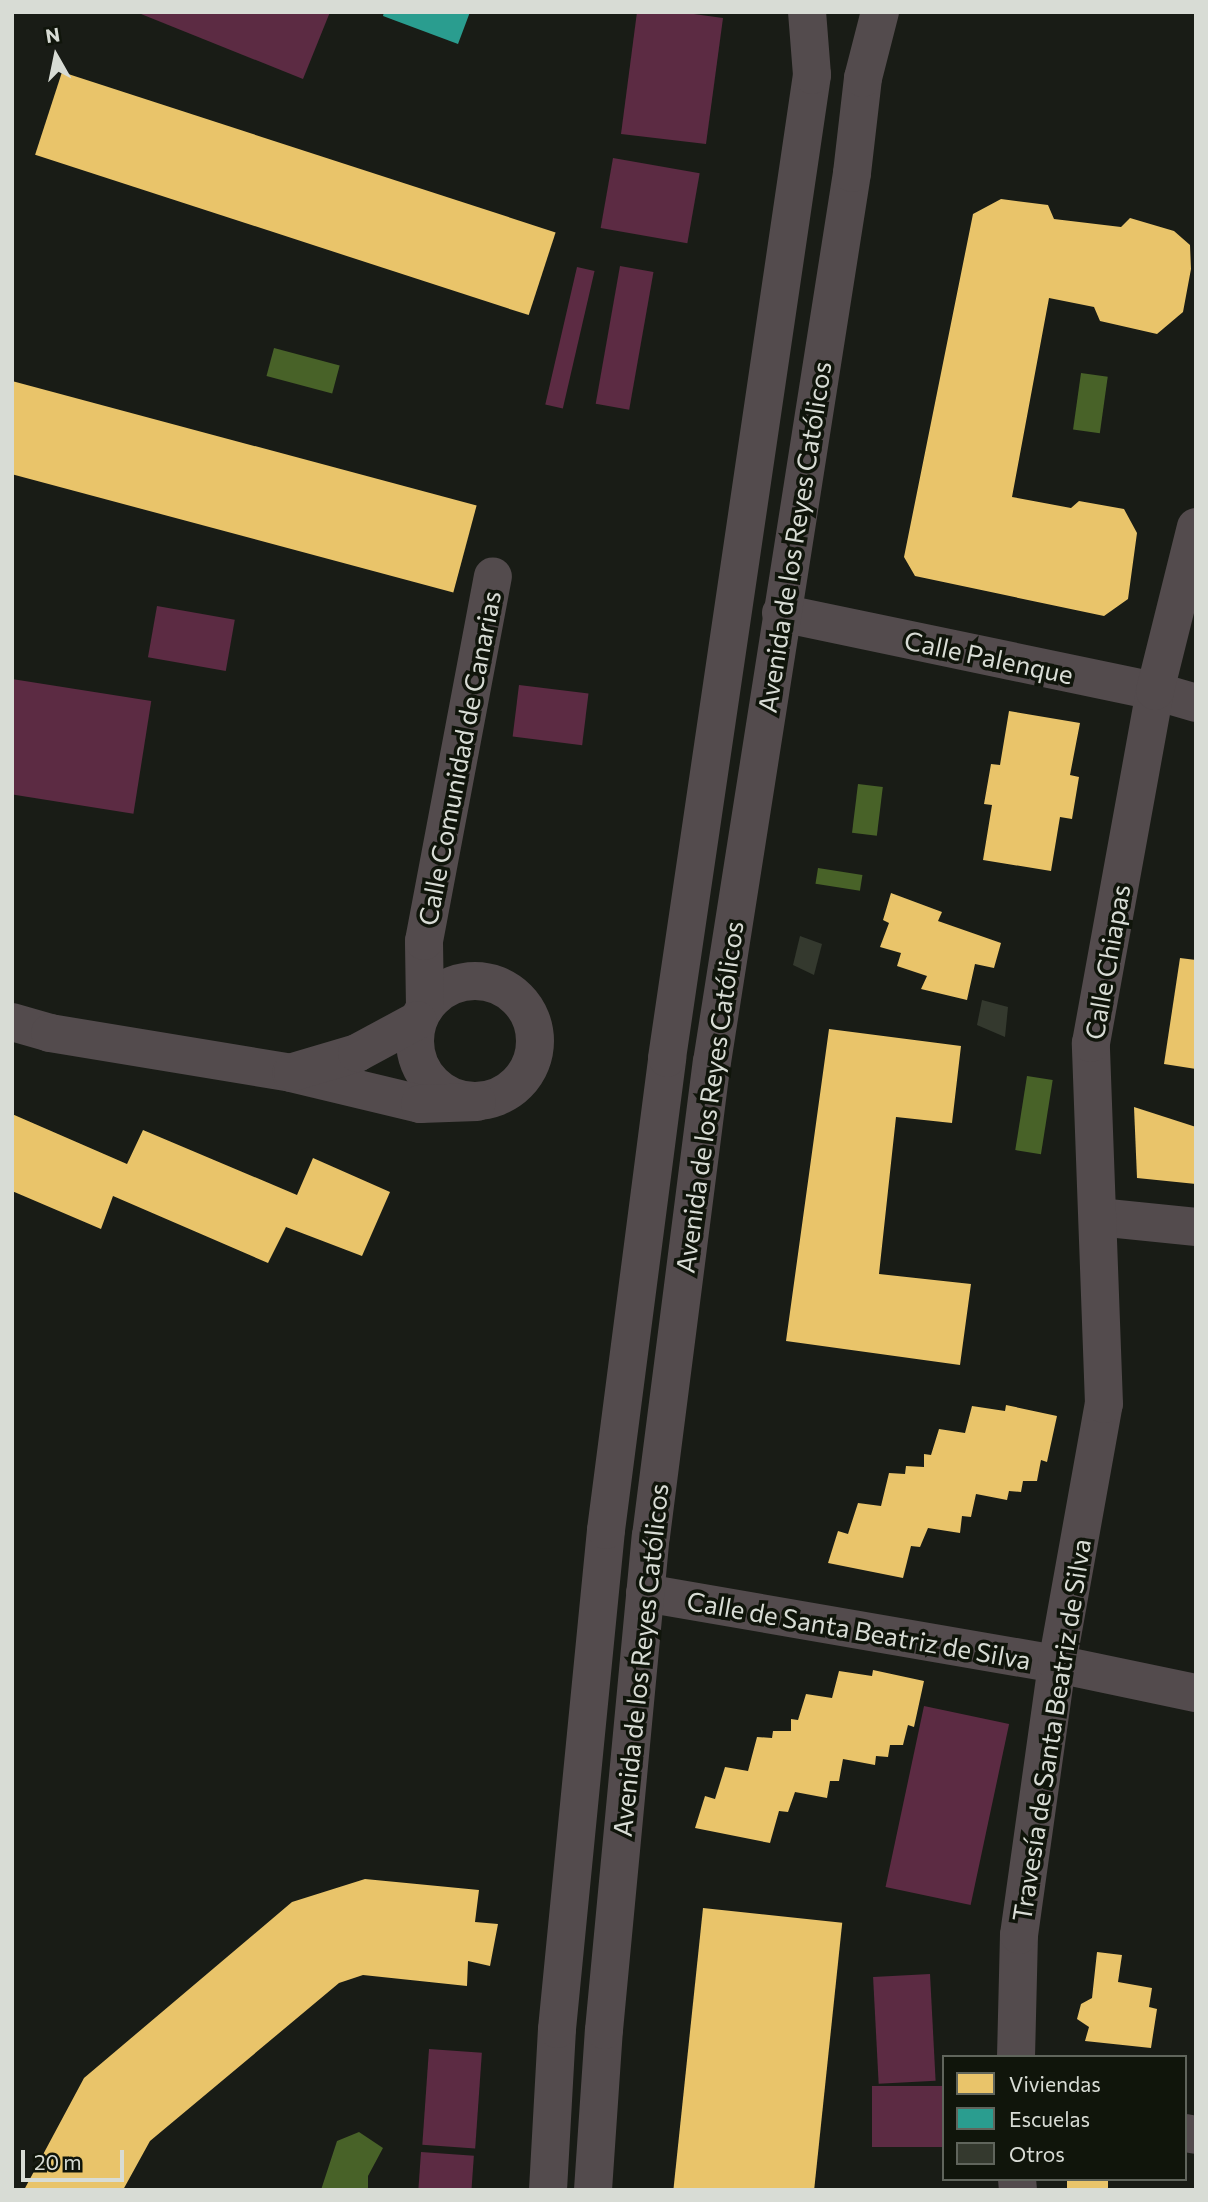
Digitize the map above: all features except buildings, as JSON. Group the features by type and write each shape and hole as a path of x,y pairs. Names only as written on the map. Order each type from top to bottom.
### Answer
{"street":[{"name":"Avenida de los Reyes Católicos","path":"548,2190 557,2029 606,1530 669,1045 812,75 807,12"},
{"name":"Avenida de los Reyes Católicos","path":"593,2190 604,2030 645,1593 712,1062 852,173 863,78 880,12"},
{"name":"Calle Chiapas","path":"1104,1404 1091,1043 1155,691 1196,527"},
{"name":"Calle Comunidad de Canarias","path":"422,1014 424,940 493,576"},
{"name":"Calle Palenque","path":"781,613 1155,691 1196,703"},
{"name":"Calle Comunidad de Canarias","path":"424,940 466,982"},
{"path":"12,1022 50,1033 291,1073 420,1104 477,1102 495,1098 523,1078 531,1063 534,1028 527,1011 516,997 484,982 466,982 449,987 422,1014 357,1053 291,1073"},
{"path":"422,1014 415,1051 430,1082 444,1093 460,1100 477,1102"},
{"path":"1098,1217 1196,1227"},
{"name":"Travesía de Santa Beatriz de Silva","path":"1016,2055 1019,1935 1057,1664 1104,1404"},
{"name":"Calle de Santa Beatriz de Silva","path":"645,1593 1057,1664 1196,1693"}],"shaded area":[{"path":"136,12 330,12 303,79"},
{"path":"637,12 679,12 723,18 706,144 621,134"},
{"path":"613,158 700,173 687,243 601,228"},
{"path":"620,266 653,272 629,410 596,404"},
{"path":"577,267 595,271 563,408 545,404"},
{"path":"274,348 340,366 332,394 266,376"},
{"path":"1081,373 1108,377 1100,433 1073,429"},
{"path":"157,606 235,620 226,671 148,657"},
{"path":"12,679 151,701 133,814 12,794"},
{"path":"519,685 588,694 582,745 513,737"},
{"path":"858,784 883,787 877,836 852,833"},
{"path":"818,868 862,875 860,891 815,884"},
{"path":"1027,1076 1053,1080 1041,1154 1015,1150"},
{"path":"924,1706 1009,1724 971,1905 886,1887"},
{"path":"930,1974 936,2081 879,2084 873,1977"},
{"path":"429,2049 482,2053 475,2148 422,2145"},
{"path":"872,2086 942,2086 942,2147 872,2147"},
{"path":"359,2132 383,2148 368,2176 368,2190 321,2190 337,2141"},
{"path":"421,2152 474,2156 471,2190 418,2190"}]}
